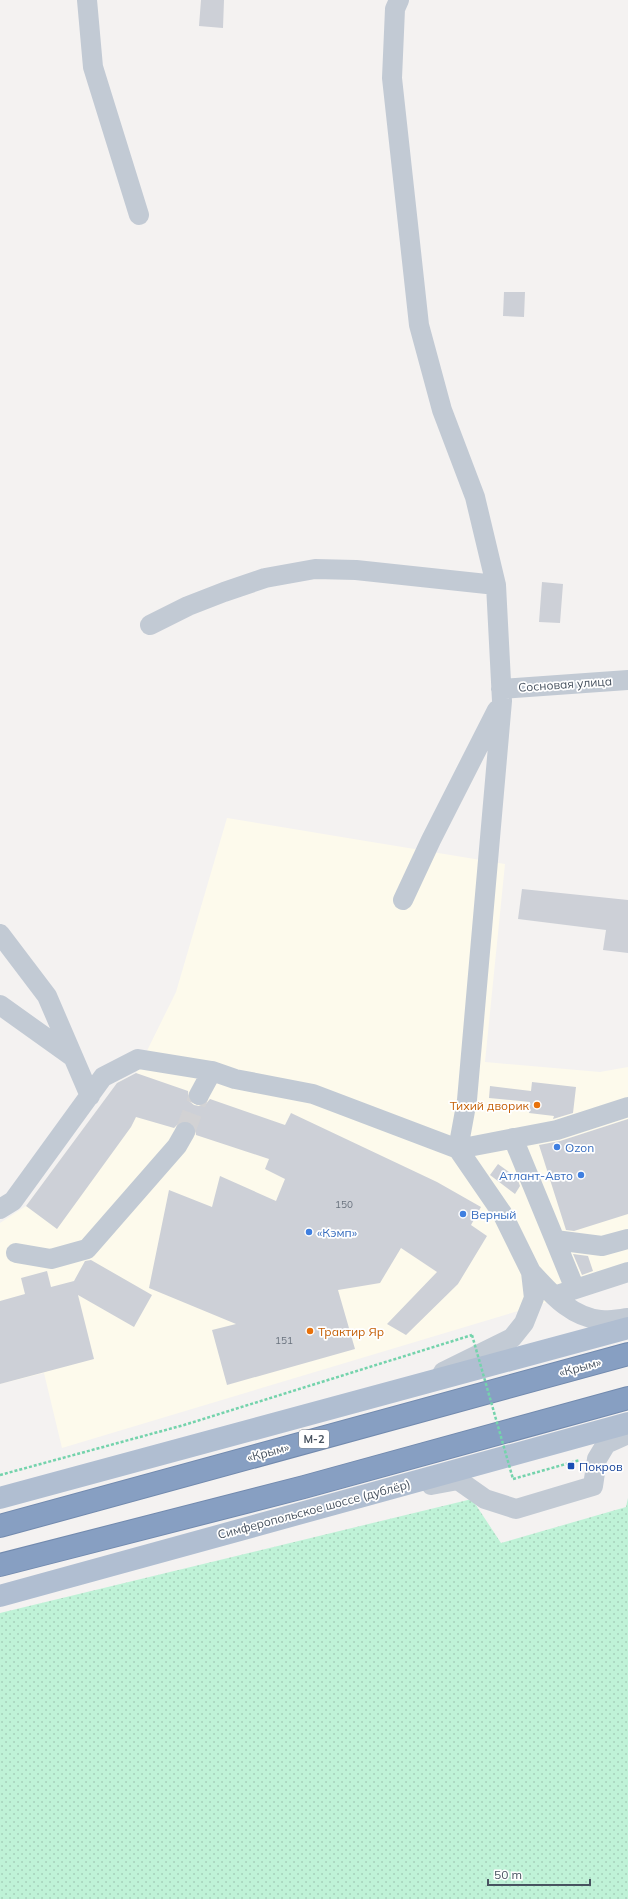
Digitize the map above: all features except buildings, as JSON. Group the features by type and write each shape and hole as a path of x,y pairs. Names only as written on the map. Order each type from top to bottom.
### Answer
{"highway":[{"name":"«Крым»","path":"0,1526 628,1354"},
{"path":"0,1565 304,1487 628,1398"}],"main road":[{"path":"0,1498 628,1328"},
{"name":"Симферопольское шоссе (дублёр)","path":"0,1596 628,1423"}],"street":[{"path":"86,0 94,67 139,215"},
{"path":"399,0 395,9 392,78 419,325 442,410 475,497 496,585 501,695 467,1100 458,1149 502,1213 531,1272 554,1296 566,1307 586,1316 602,1320 628,1318"},
{"path":"150,625 188,606 265,578 315,569 356,570 411,583 496,585"},
{"name":"Сосновая улица","path":"501,695 628,680"},
{"path":"403,900 501,695"},
{"path":"0,934 47,996 90,1096"},
{"path":"0,1005 73,1057"},
{"path":"0,1209 13,1201 103,1077 138,1059 212,1071 235,1078 313,1094 458,1149 561,1128 628,1107"},
{"path":"199,1095 212,1071"},
{"path":"16,1253 51,1259 87,1249 177,1146 185,1132"},
{"path":"513,1138 575,1289"},
{"path":"555,1240 605,1246 628,1240"},
{"path":"554,1296 622,1274 605,1246"},
{"path":"414,1387 512,1338 524,1323 534,1298 531,1272"},
{"path":"370,1494 458,1480 486,1499 516,1509 593,1486 597,1459 606,1444 628,1434"}],"path":[{"path":"0,1475 184,1425 425,1348 472,1335 513,1479 559,1466"}],"shaded area":[{"path":"227,818 505,864 485,1062 600,1072 628,1067 628,1278 62,1448 44,1373 0,1384 0,1223 26,1206 118,1082 136,1073 176,992"}],"green space":[{"path":"628,1498 628,1899 0,1899 0,1613 472,1499 501,1543 626,1507"}],"tunnel":[{"path":"185,1132 199,1095"}],"place":[{"name":"Тихий дворик","path":"537,1105"},
{"name":"Ozon","path":"557,1147"},
{"name":"Атлант-Авто","path":"581,1175"},
{"name":"Верный","path":"463,1214"},
{"name":"«Кэмп»","path":"309,1232"},
{"name":"Трактир Яр","path":"310,1331"},
{"name":"Покров","path":"571,1466"}]}
